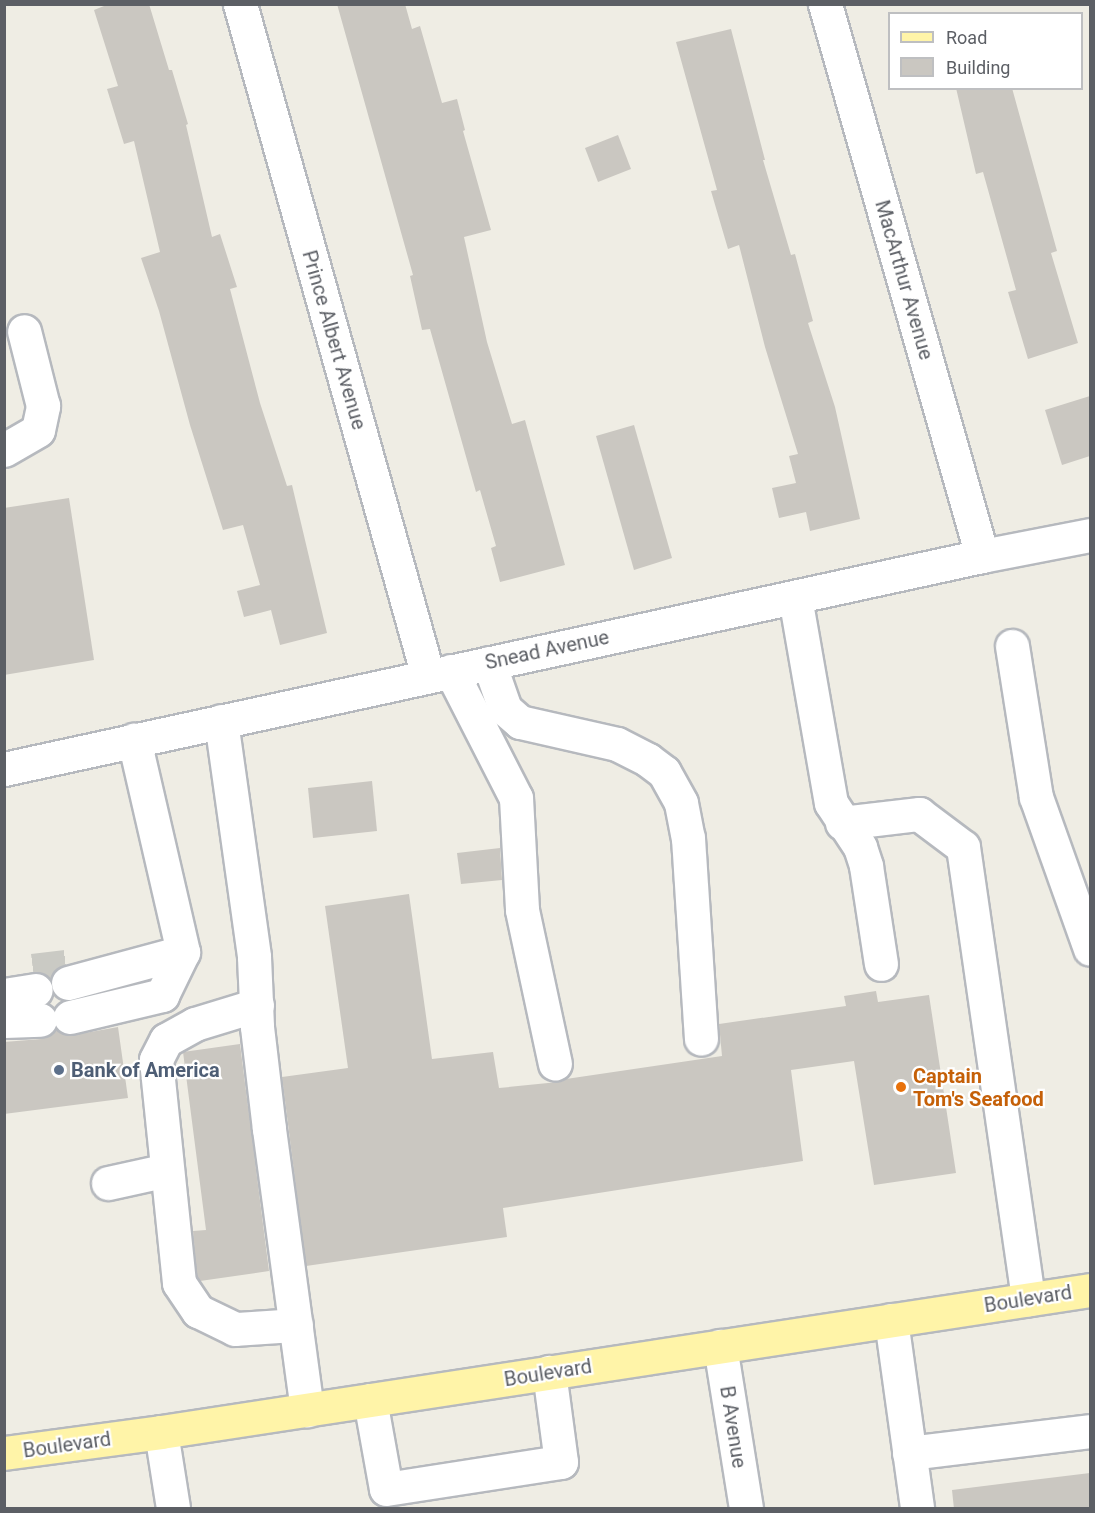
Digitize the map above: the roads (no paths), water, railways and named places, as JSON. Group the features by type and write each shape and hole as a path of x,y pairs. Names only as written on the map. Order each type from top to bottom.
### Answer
{"main road":[{"name":"Boulevard","path":"4,1453 161,1432 1090,1290"}],"street":[{"name":"Prince Albert Avenue","path":"240,4 439,673 516,798 522,910 555,1064"},
{"name":"MacArthur Avenue","path":"825,4 982,556"},
{"path":"4,450 38,430 43,406 24,331"},
{"name":"Snead Avenue","path":"4,769 982,556 1090,535"},
{"path":"795,597 831,803 842,823 860,847 866,866 881,964"},
{"path":"1012,646 1036,796 1082,902 1090,950"},
{"path":"489,663 505,709 520,723 616,744 648,760 664,772 681,803 688,838 701,1039"},
{"path":"221,721 254,957 268,1118 307,1410"},
{"path":"4,1021 31,996 162,994 182,949 134,740"},
{"path":"842,823 919,814 963,847 1028,1299"},
{"path":"67,975 182,949"},
{"path":"257,1005 195,1024 166,1040 156,1060 179,1283 198,1311 235,1329 296,1325"},
{"path":"108,1183 167,1170"},
{"path":"891,1320 917,1509"},
{"name":"B Avenue","path":"720,1346 746,1509"},
{"path":"370,1400 379,1499 561,1462 549,1372"},
{"path":"909,1454 1090,1431"},
{"path":"161,1432 173,1509"}],"tunnel":[{"path":"33,970 67,966"}],"place":[{"name":"Bank of America","path":"59,1070"},
{"name":"Captain Tom's Seafood","path":"901,1087"}]}
